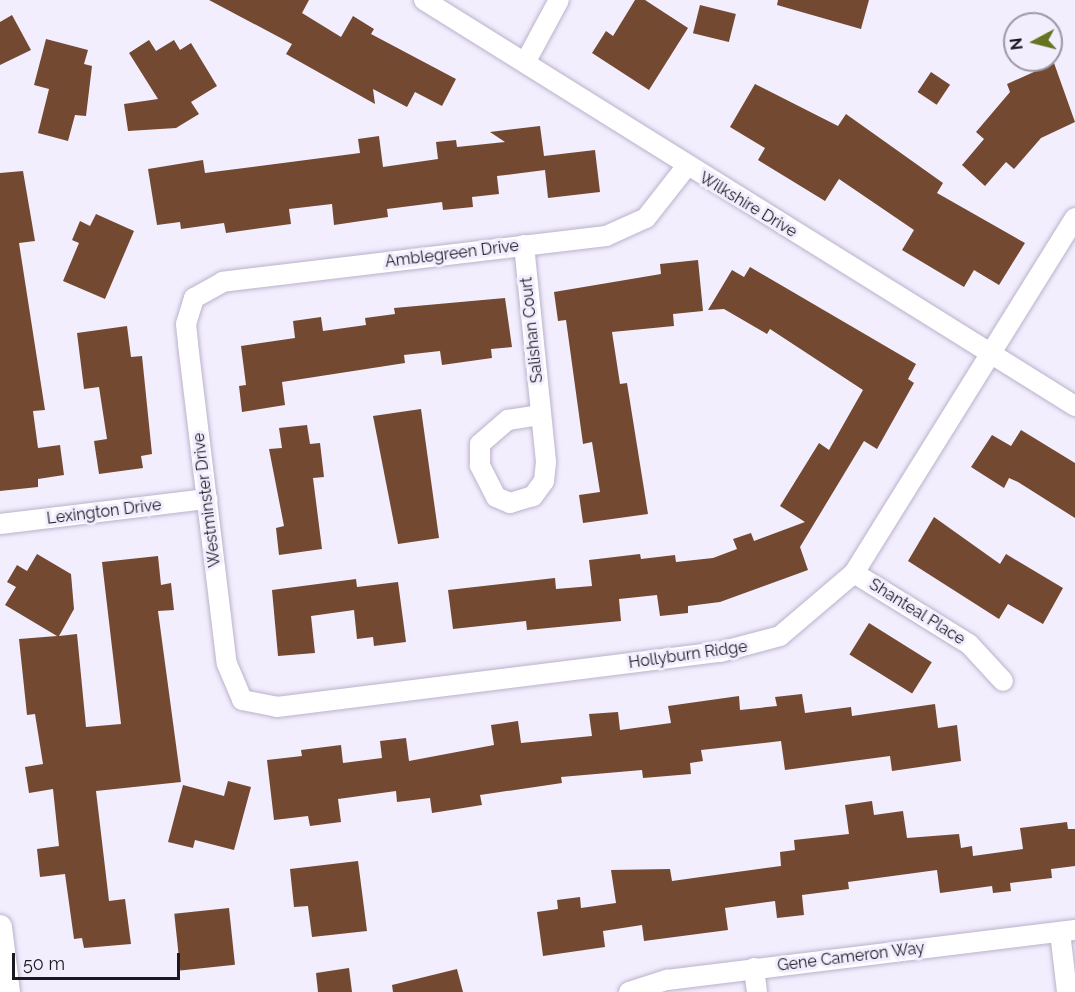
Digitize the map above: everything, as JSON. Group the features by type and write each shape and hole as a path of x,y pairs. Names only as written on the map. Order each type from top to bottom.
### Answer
{"street":[{"name":"Wilkshire Drive","path":"424,0 526,61 686,167 1075,406"},
{"path":"526,61 559,0"},
{"name":"Amblegreen Drive","path":"194,298 223,282 524,245 626,230 666,198 686,167"},
{"name":"Hollyburn Ridge","path":"242,700 277,707 753,647 804,621 854,573 1075,218"},
{"name":"Salishan Court","path":"524,245 541,415 544,482 533,496 510,503 496,497 480,465 480,444 508,420 541,415"},
{"name":"Westminster Drive","path":"194,298 186,324 227,664 242,700"},
{"name":"Lexington Drive","path":"0,524 207,499"},
{"name":"Shanteal Place","path":"854,573 969,644 1003,681"},
{"path":"0,927 8,992"},
{"path":"1067,992 1068,931"},
{"name":"Gene Cameron Way","path":"628,992 667,980 1068,931"},
{"path":"754,968 757,992"}],"building":[{"path":"209,0 309,0 302,13 341,37 353,16 374,29 371,34 456,79 442,106 415,92 407,107 373,89 375,104 286,54 292,44"},
{"path":"635,0 645,0 688,28 649,90 592,53 606,31 613,36"},
{"path":"778,0 869,0 861,29 777,5"},
{"path":"700,5 736,14 729,42 693,33"},
{"path":"12,15 31,50 0,65 0,22"},
{"path":"46,39 88,50 84,64 92,66 86,116 75,115 68,141 38,133 49,89 34,85"},
{"path":"149,40 156,51 174,40 180,50 191,43 217,86 191,102 199,114 176,128 128,131 124,104 158,99 129,53"},
{"path":"931,72 950,85 937,105 918,92"},
{"path":"1034,72 1057,72 1075,122 1041,138 1014,169 1006,162 985,186 962,165 984,139 976,132 1010,92 1007,84"},
{"path":"755,84 838,126 846,114 943,183 937,193 1025,243 999,285 974,270 964,287 902,250 914,230 839,179 825,201 758,160 765,148 730,127"},
{"path":"540,126 544,156 595,150 600,192 548,198 545,170 497,176 499,194 472,197 473,207 443,210 442,202 387,209 388,217 334,225 332,204 289,209 291,224 226,233 224,223 181,229 180,222 157,225 148,169 203,160 205,173 360,153 358,139 379,136 383,167 438,159 436,142 456,140 457,147 505,142 490,132"},
{"path":"23,171 35,241 19,243 45,410 33,411 38,448 60,445 64,475 38,479 38,487 0,491 0,173"},
{"path":"96,214 134,231 105,299 63,281 79,243 72,240 80,221 90,226"},
{"path":"698,260 703,311 673,314 674,326 612,332 620,384 627,383 648,514 583,523 579,495 600,492 592,442 583,444 566,320 558,321 554,292 661,274 660,264"},
{"path":"750,267 916,364 908,379 914,383 877,449 864,441 800,547 808,570 720,602 688,606 688,613 660,616 657,595 619,599 621,621 527,630 526,621 453,629 448,590 555,578 556,589 592,586 589,560 640,554 641,559 675,555 676,562 713,558 737,549 733,539 751,533 754,541 805,522 780,506 819,443 829,450 863,390 770,329 767,334 724,309 708,310 732,270 744,277"},
{"path":"505,298 512,347 491,349 492,358 442,365 440,351 404,355 405,363 282,382 285,405 242,412 239,386 246,385 241,346 295,338 293,321 321,317 323,331 366,325 365,318 395,314 394,308"},
{"path":"127,326 131,357 142,356 152,454 141,456 143,468 99,474 94,441 107,439 99,387 84,389 77,333"},
{"path":"421,409 439,538 398,544 373,416"},
{"path":"307,425 310,444 320,443 324,477 313,478 322,549 279,555 276,528 284,526 269,449 282,448 279,428"},
{"path":"1021,430 1075,463 1075,518 1018,482 1009,478 1004,488 971,467 992,435 1011,446"},
{"path":"934,517 1000,564 1006,554 1063,588 1043,624 1008,604 999,619 908,561"},
{"path":"37,554 71,574 74,609 59,636 77,634 86,727 121,724 102,562 158,556 161,585 171,583 174,610 158,611 181,782 96,791 109,901 125,899 131,944 84,948 82,938 74,939 65,874 40,877 37,849 59,846 53,789 29,793 25,767 43,764 35,714 27,715 19,639 57,636 5,605 16,587 7,582 17,565 27,571"},
{"path":"356,579 357,587 398,582 406,642 374,646 373,637 357,639 354,610 311,616 315,653 278,656 272,590"},
{"path":"869,623 932,662 912,694 849,654"},
{"path":"802,694 805,713 851,707 852,716 935,704 938,728 957,725 961,761 892,771 890,756 785,770 781,741 701,750 703,761 690,763 691,774 643,778 642,770 561,777 562,783 480,795 482,805 432,813 430,798 397,802 396,791 338,799 341,822 310,826 308,816 274,820 267,760 302,756 301,750 341,745 343,763 382,758 380,741 406,738 409,761 494,745 491,725 518,721 521,743 592,736 589,714 618,712 620,730 671,723 668,706 739,696 740,710 777,706 775,697"},
{"path":"228,781 251,787 234,850 195,840 193,848 168,842 183,785 224,796"},
{"path":"872,801 874,815 903,811 907,838 959,834 961,848 972,846 973,856 1023,849 1020,828 1067,822 1068,829 1075,829 1075,866 1051,869 1052,878 1010,883 1011,891 993,893 992,886 940,893 937,870 848,882 849,889 802,895 804,915 777,918 775,901 725,908 728,930 644,941 642,925 603,931 605,947 543,956 537,912 558,909 557,900 580,897 581,908 616,903 611,870 670,869 672,881 781,866 780,852 795,850 794,840 849,834 845,805"},
{"path":"358,861 367,931 312,937 308,906 294,907 290,869"},
{"path":"229,908 235,965 180,970 174,914"},
{"path":"349,968 352,992 318,992 316,973"},
{"path":"457,969 463,992 393,992 392,985"}]}
